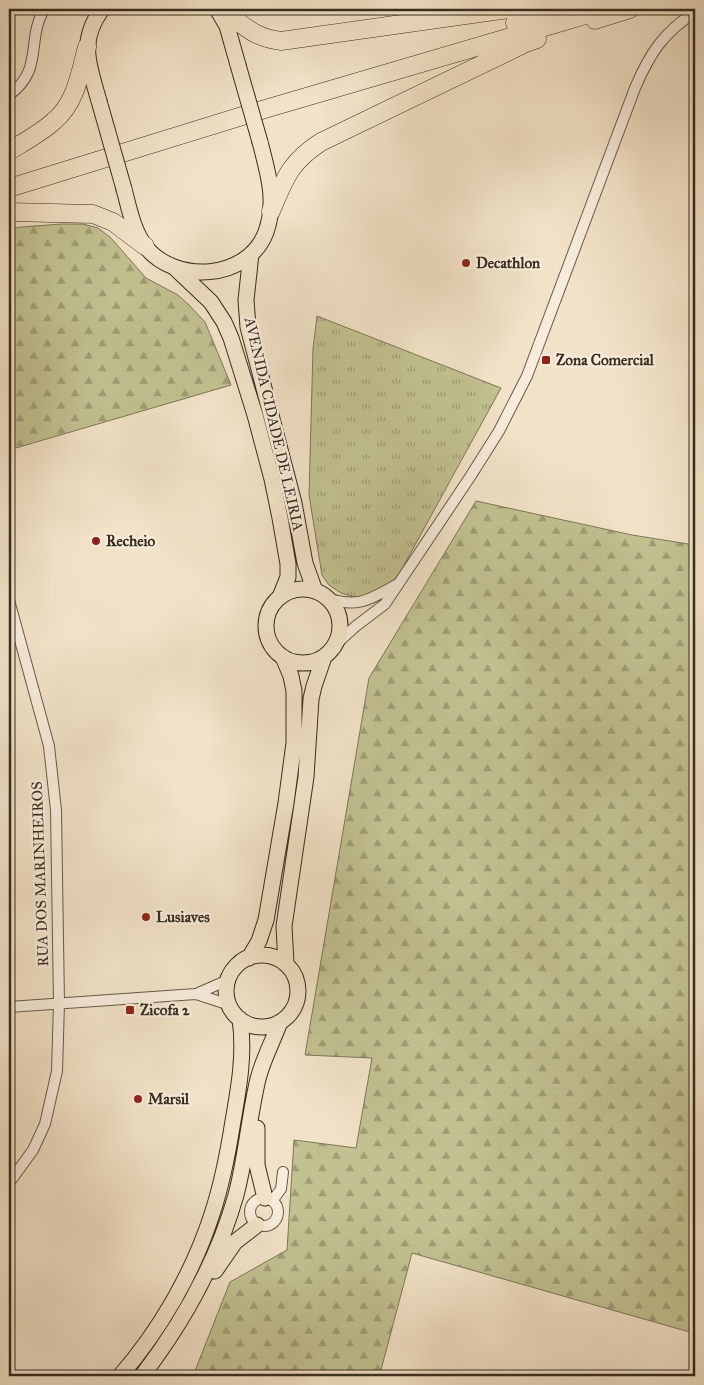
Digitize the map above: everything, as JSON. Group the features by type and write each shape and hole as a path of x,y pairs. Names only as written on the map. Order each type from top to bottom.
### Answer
{"highway":[{"path":"219,9 259,37 281,41 508,9"},
{"path":"9,182 560,9"},
{"path":"9,188 265,109 606,9"},
{"path":"271,211 291,167 304,154 321,142 526,43 630,9"},
{"path":"9,152 53,122 65,109 74,92 87,47"},
{"path":"9,212 93,214 114,222 145,246"}],"main road":[{"path":"102,9 94,24 87,47 89,64 134,225 145,246 155,256 174,267 206,272 217,271 236,265 251,254 266,233 271,211 271,186 260,142 227,26 219,9"},
{"name":"AVENIDA CIDADE DE LEIRIA","path":"251,254 246,300 248,327 294,503 305,563 321,594"},
{"name":"AVENIDA CIDADE DE LEIRIA","path":"174,267 211,302 224,322 231,338 255,415 280,518 288,564 288,577 280,597"},
{"path":"301,589 321,594 336,609 340,620 340,632 336,644 324,657 304,664 296,663 283,657 271,645 266,628 269,611 280,597 293,591 301,589"},
{"path":"120,1376 147,1342 179,1290 204,1238 225,1165 240,1081 243,1037 240,1019 230,1005 227,993 228,980 236,967 248,958 259,941 266,920 294,743 294,691 291,676 283,657"},
{"path":"286,964 284,926 306,777 311,699 324,657"},
{"path":"240,1019 255,1026 280,1022 289,1015 295,1005 298,994 297,982 293,972 286,964 264,955 248,958"},
{"path":"191,1305 212,1262 231,1211 259,1078 280,1022"},
{"path":"255,1094 257,1165 268,1199"},
{"path":"142,1376 235,1242 257,1225"}],"street":[{"path":"9,95 18,88 30,70 34,54 35,28 44,9"},
{"path":"336,644 385,604 489,446 528,376 634,88 647,60 678,23 695,12"},
{"path":"321,594 339,602 357,603 399,584"},
{"name":"RUA DOS MARINHEIROS","path":"9,600 49,746 56,810 58,1002 57,1071 45,1124 32,1150 9,1183"},
{"path":"9,1007 58,1002 196,994 228,980"},
{"path":"196,994 230,1005"},
{"path":"268,1199 278,1208 278,1213 274,1222 266,1226 257,1225 251,1217 250,1208 256,1201 268,1199 281,1189 283,1172"}],"green space":[{"path":"83,224 98,228 111,238 146,278 178,295 189,305 205,322 231,385 9,450 9,228"},
{"path":"317,316 501,388 398,576 383,590 357,598 341,593 329,585 322,575 309,495 313,349"},
{"path":"476,501 632,535 695,545 695,1344 693,1333 412,1253 381,1370 324,1376 193,1376 230,1282 287,1250 294,1140 356,1148 372,1058 305,1055 369,678"}],"place":[{"name":"Decathlon","path":"466,263"},
{"name":"Zona Comercial","path":"546,360"},
{"name":"Recheio","path":"96,541"},
{"name":"Lusiaves","path":"146,917"},
{"name":"Zicofa 2","path":"130,1010"},
{"name":"Marsil","path":"138,1099"}]}
